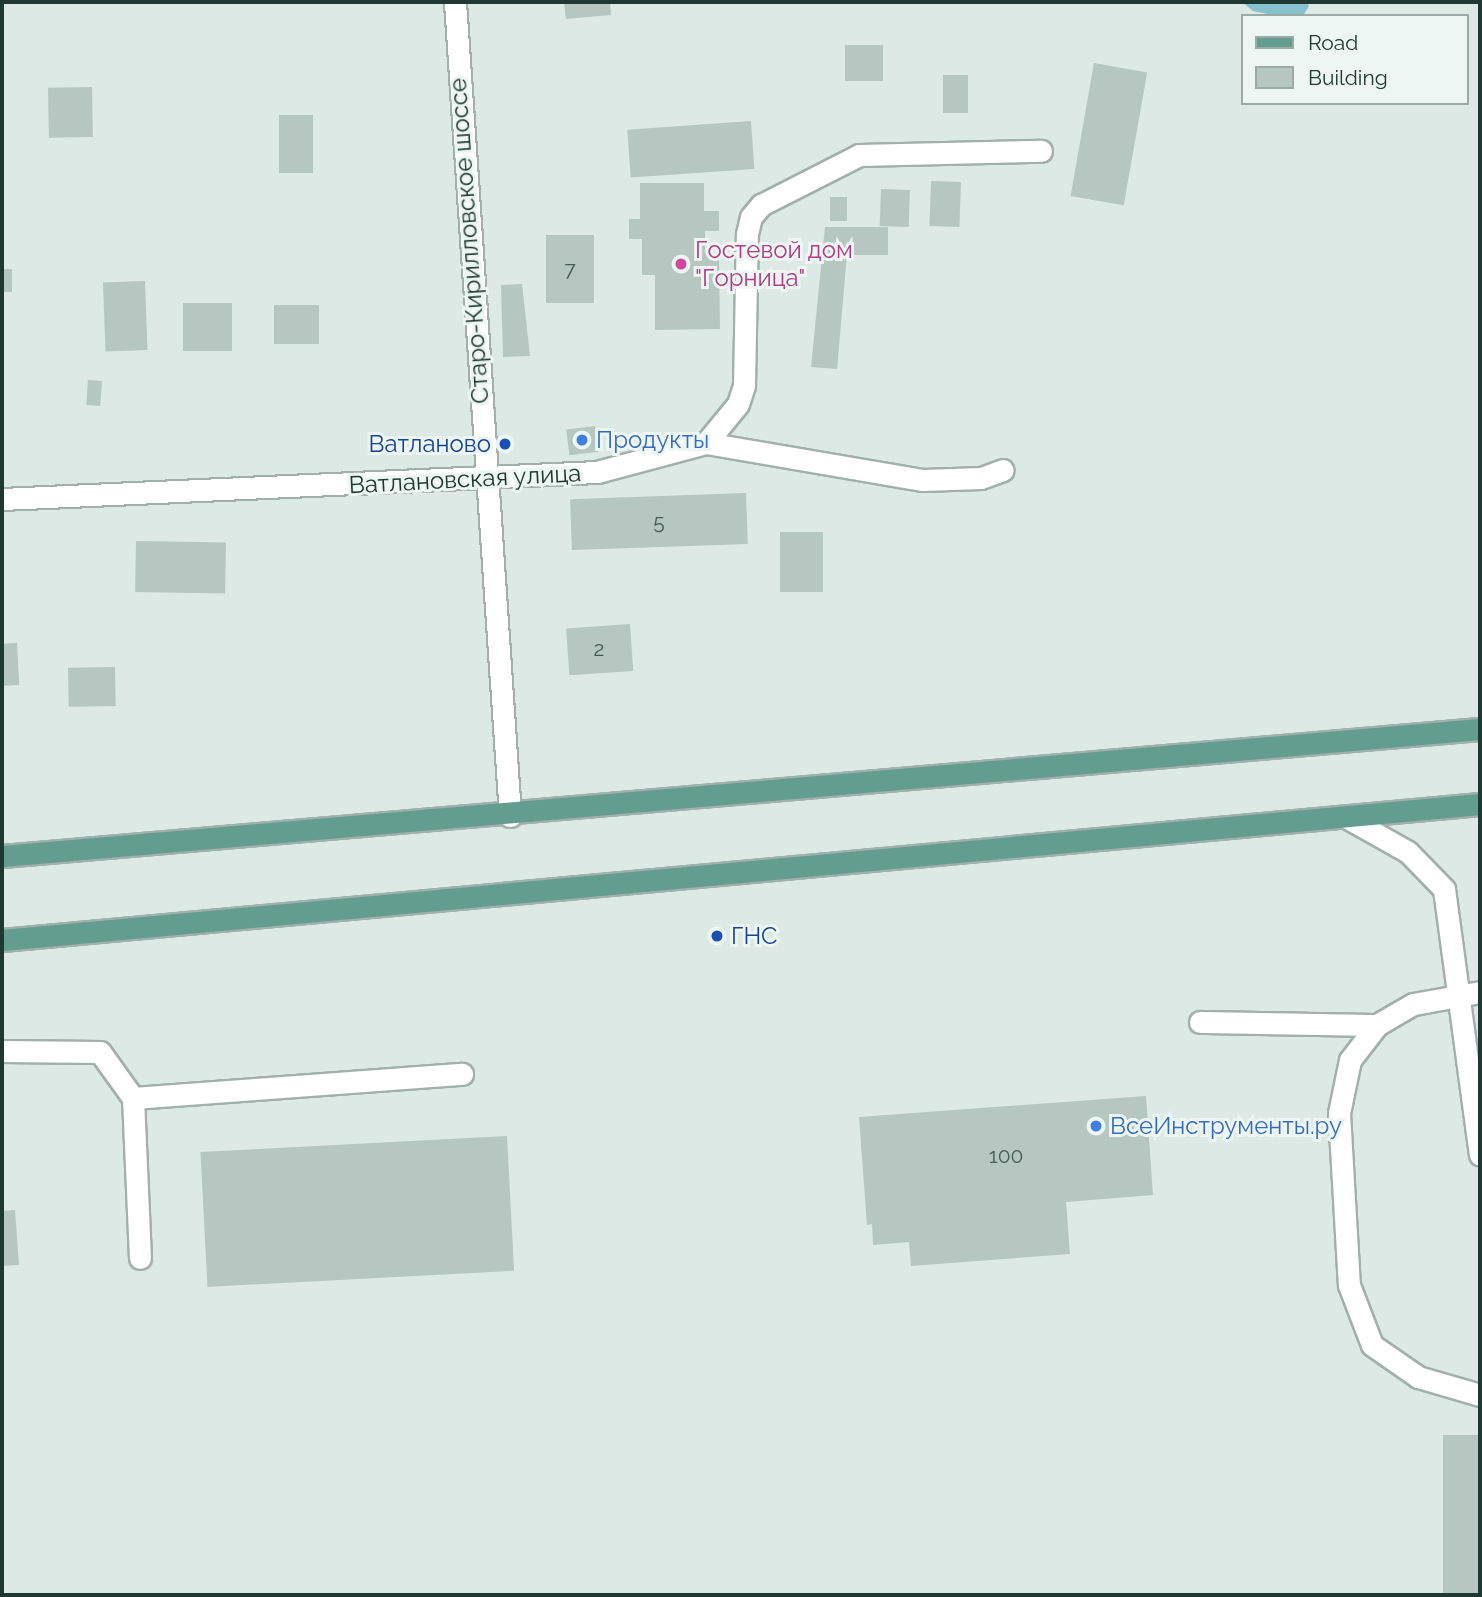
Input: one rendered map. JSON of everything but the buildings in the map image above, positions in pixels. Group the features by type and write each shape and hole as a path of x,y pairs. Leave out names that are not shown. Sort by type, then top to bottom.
{"main road":[{"path":"2,856 510,816 1480,729"},
{"path":"2,940 1480,804"}],"street":[{"name":"Старо-Кирилловское шоссе","path":"455,2 484,480 510,816"},
{"path":"706,443 738,404 744,385 747,234 751,217 761,205 859,155 1041,151"},
{"name":"Ватлановская улица","path":"2,499 484,480 597,472 706,443 922,480 981,478 1003,470"},
{"path":"1346,817 1408,852 1444,889 1455,994 1480,1155"},
{"path":"1480,992 1455,994 1413,1004 1377,1025 1350,1060 1339,1113 1349,1285 1372,1345 1418,1377 1480,1395"},
{"path":"1200,1022 1377,1025"},
{"path":"2,1051 100,1052 133,1098 140,1258"},
{"path":"133,1098 462,1074"}],"water":[{"path":"1242,2 1306,2 1309,6 1304,14 1253,11"}],"place":[{"name":"Гостевой дом \"Горница\"","path":"681,264"},
{"name":"Продукты","path":"582,440"},
{"name":"Ватланово","path":"505,444"},
{"name":"ГНС","path":"717,936"},
{"name":"ВсеИнструменты.ру","path":"1096,1126"}]}
